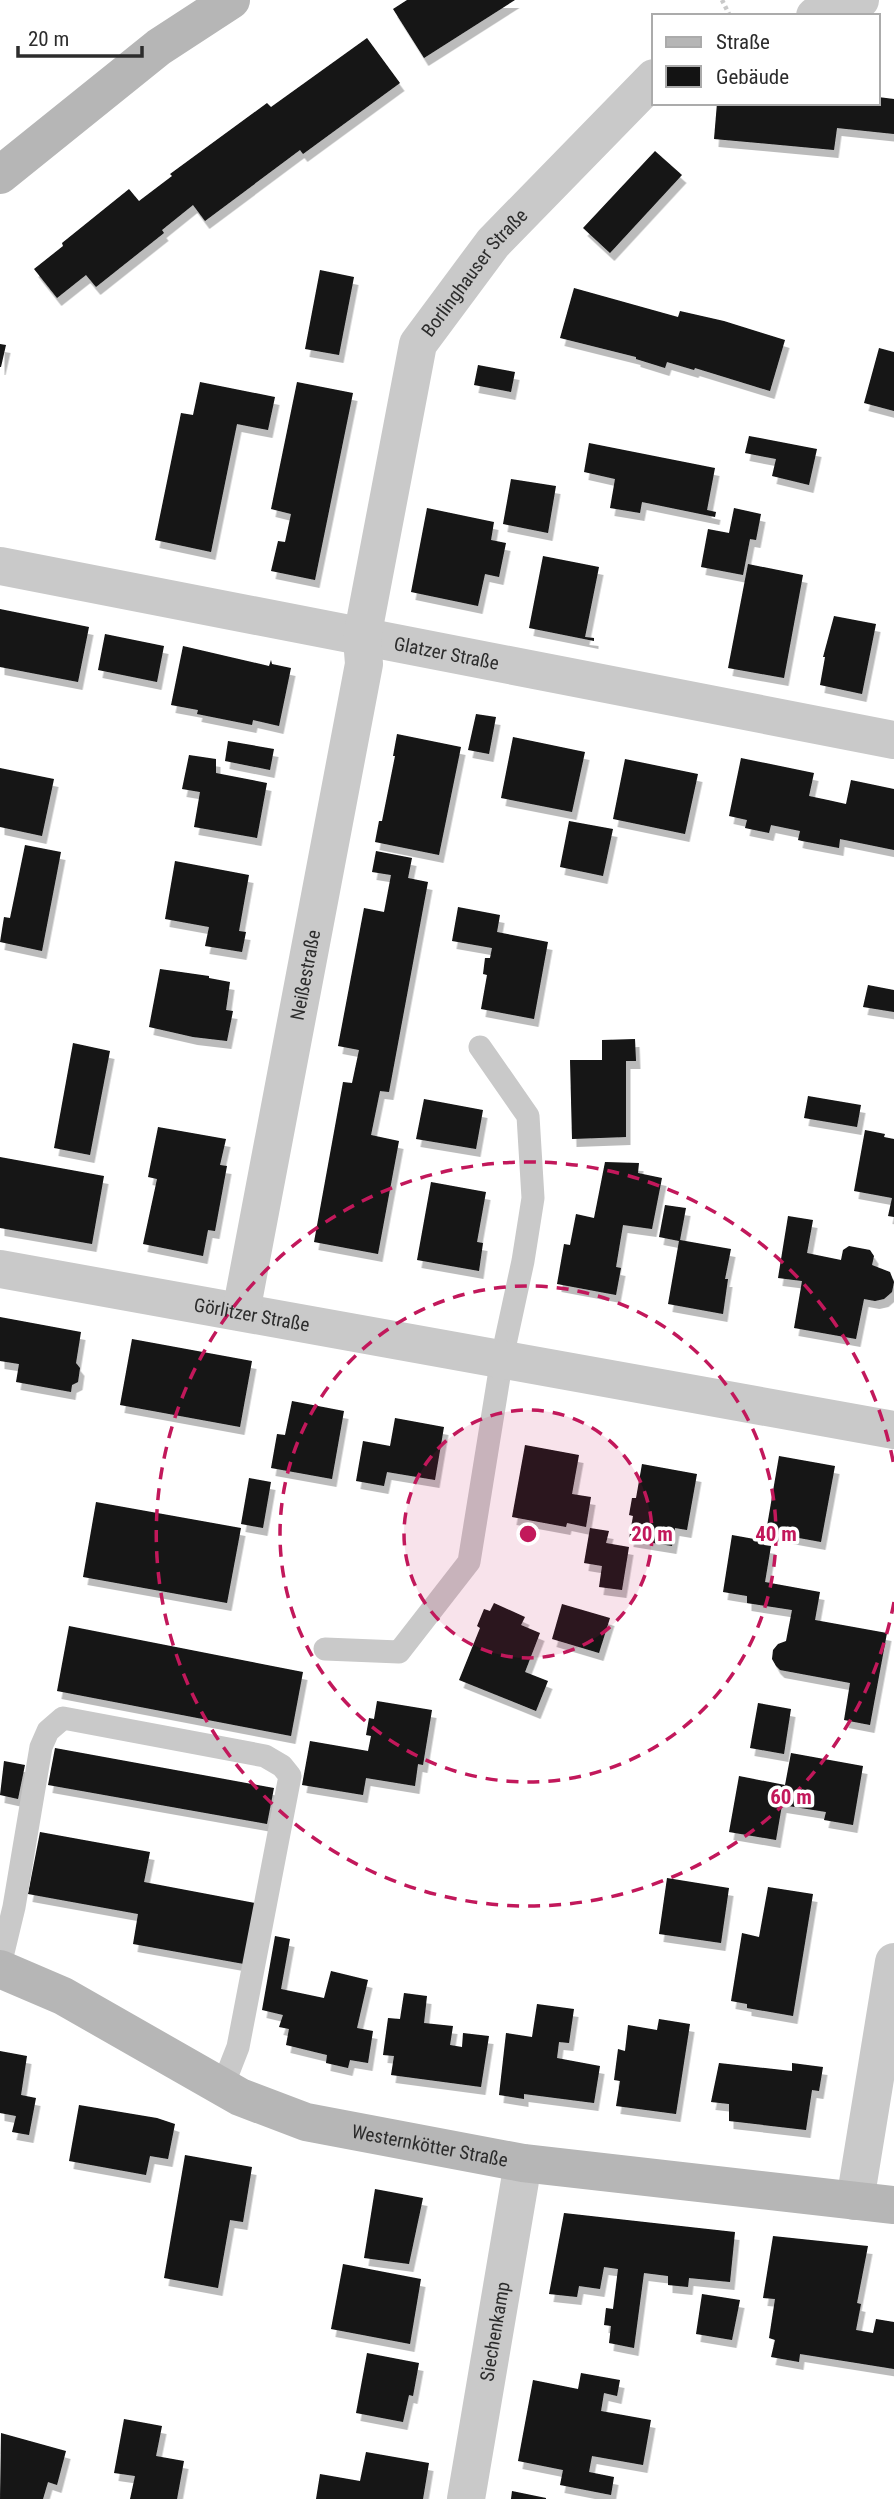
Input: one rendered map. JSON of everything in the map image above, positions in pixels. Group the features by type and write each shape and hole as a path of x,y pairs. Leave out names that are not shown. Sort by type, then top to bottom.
{"street":[{"path":"0,175 159,47 231,0"},
{"path":"821,14 860,0"},
{"name":"Borlinghauser Straße","path":"362,638 418,344 493,243 652,80"},
{"name":"Glatzer Straße","path":"0,566 894,740"},
{"name":"Neißestraße","path":"241,1312 365,664 362,638"},
{"name":"Görlitzer Straße","path":"0,1269 894,1430"},
{"path":"855,2202 894,1962"},
{"name":"Westernkötter Straße","path":"0,1967 63,1996 222,2088 306,2122 523,2163 894,2205"},
{"name":"Siechenkamp","path":"466,2499 523,2163"}],"lane":[{"path":"325,1649 399,1652 469,1562 502,1358 523,1261 533,1198 528,1116 480,1047"},
{"path":"0,1967 14,1907 41,1747 48,1731 64,1718 265,1756 282,1766 290,1776 238,2047 222,2088"}],"building":[{"path":"407,0 515,0 424,58 393,9"},
{"path":"367,38 400,83 303,154 300,150 205,221 193,205 162,230 164,233 96,287 86,275 57,298 34,269 129,189 139,201 172,176 170,174 267,103 271,107"},
{"path":"880,97 894,99 894,134 837,128 834,150 714,139 717,105 880,105"},
{"path":"655,151 682,175 610,253 583,228"},
{"path":"320,270 354,277 339,355 305,349"},
{"path":"574,288 678,317 680,311 724,321 785,340 770,391 695,368 694,370 667,362 665,368 636,357 560,338"},
{"path":"0,344 6,345 1,367 0,367"},
{"path":"879,348 894,352 894,411 864,403"},
{"path":"478,365 515,372 511,392 474,385"},
{"path":"200,382 275,397 268,430 237,424 211,552 155,540 181,413 193,415"},
{"path":"297,382 353,393 315,580 271,571 278,541 285,542 291,514 271,509"},
{"path":"749,436 817,449 809,485 772,476 776,459 745,453"},
{"path":"589,443 715,468 707,510 716,512 715,517 642,502 640,513 610,508 615,479 584,472"},
{"path":"511,479 556,486 548,533 503,524"},
{"path":"427,508 494,522 491,540 506,543 499,577 485,574 478,606 411,592"},
{"path":"734,508 761,514 756,540 750,539 743,575 701,567 708,529 729,533"},
{"path":"543,556 599,567 585,637 594,638 594,641 529,628"},
{"path":"748,564 803,575 784,678 728,668"},
{"path":"0,609 89,627 78,682 0,667"},
{"path":"834,616 876,624 862,694 820,685 823,657"},
{"path":"105,634 164,646 157,682 98,670"},
{"path":"183,646 269,666 271,660 272,664 291,668 279,726 253,720 252,725 197,714 198,710 171,705"},
{"path":"476,714 496,717 489,754 468,750"},
{"path":"397,734 461,747 439,855 375,842 379,821 382,821"},
{"path":"513,737 585,752 572,812 501,798"},
{"path":"228,741 274,749 270,770 225,761"},
{"path":"189,755 216,759 216,773 267,783 257,838 194,827 200,792 182,789"},
{"path":"741,758 814,773 809,796 846,804 851,780 894,789 894,850 840,839 839,848 802,841 798,840 800,831 771,825 769,833 745,828 747,820 729,816"},
{"path":"625,759 698,774 685,834 613,819"},
{"path":"0,768 54,779 42,836 0,827"},
{"path":"569,821 613,829 603,876 560,867"},
{"path":"25,845 61,852 42,951 0,942 4,917 10,918"},
{"path":"376,851 412,858 408,878 428,882 389,1092 380,1091 371,1135 399,1141 378,1254 314,1242 343,1082 352,1083 359,1050 338,1046 364,908 384,912 391,875 372,872"},
{"path":"175,861 249,875 239,931 246,932 242,952 205,946 209,927 165,919"},
{"path":"458,907 500,915 497,932 548,942 534,1019 481,1009 487,975 483,974 485,958 490,958 492,948 452,941"},
{"path":"160,969 230,982 226,1010 233,1011 227,1041 149,1027"},
{"path":"868,985 894,990 894,1012 863,1007"},
{"path":"635,1039 636,1061 626,1061 626,1137 572,1139 570,1060 602,1060 602,1040"},
{"path":"73,1043 110,1051 90,1155 54,1148"},
{"path":"808,1096 861,1105 857,1127 804,1118"},
{"path":"424,1099 483,1110 476,1149 416,1139"},
{"path":"158,1127 226,1139 220,1165 227,1166 215,1231 208,1230 203,1256 143,1244 157,1179 148,1177"},
{"path":"865,1130 885,1134 884,1137 894,1139 894,1217 888,1216 892,1198 854,1191"},
{"path":"0,1157 104,1176 92,1244 0,1228"},
{"path":"605,1162 639,1163 638,1173 662,1178 652,1229 623,1225 616,1267 621,1268 616,1295 557,1284 564,1244 570,1245 576,1214 594,1218"},
{"path":"431,1182 486,1192 477,1242 483,1243 479,1271 417,1260"},
{"path":"665,1205 686,1208 680,1240 731,1249 725,1279 728,1279 723,1314 668,1304 679,1241 659,1237"},
{"path":"788,1216 813,1220 807,1253 841,1260 843,1250 849,1246 870,1250 874,1256 872,1265 890,1272 894,1282 892,1292 884,1299 864,1299 856,1339 794,1328 802,1281 778,1278"},
{"path":"0,1317 81,1332 76,1363 80,1368 78,1382 72,1385 71,1392 16,1382 19,1364 0,1361"},
{"path":"132,1339 252,1361 240,1427 120,1405"},
{"path":"292,1401 344,1411 332,1479 271,1468 277,1434 285,1435"},
{"path":"395,1418 444,1427 435,1480 387,1472 384,1486 356,1481 363,1441 390,1446"},
{"path":"525,1445 579,1455 572,1494 591,1497 586,1527 567,1523 566,1527 512,1517"},
{"path":"779,1456 835,1466 821,1542 766,1532"},
{"path":"642,1464 697,1474 687,1530 675,1528 672,1546 629,1539 633,1516 629,1515 632,1498 636,1498"},
{"path":"249,1478 271,1482 263,1528 241,1524"},
{"path":"96,1502 241,1528 227,1603 83,1577"},
{"path":"590,1528 609,1531 606,1543 629,1547 622,1590 599,1587 602,1566 584,1563"},
{"path":"732,1535 765,1541 764,1545 771,1546 765,1582 820,1592 815,1620 887,1633 870,1725 844,1720 850,1683 780,1670 776,1666 772,1659 773,1650 786,1641 792,1610 747,1603 747,1596 723,1592"},
{"path":"494,1603 525,1617 521,1625 540,1633 525,1672 548,1681 536,1711 459,1680 480,1628 477,1626 484,1609 490,1611"},
{"path":"562,1604 610,1618 599,1653 552,1639"},
{"path":"69,1626 303,1672 291,1736 57,1691"},
{"path":"377,1701 432,1710 423,1765 418,1764 415,1786 366,1778 363,1795 302,1785 310,1741 368,1751 371,1736 366,1735 369,1718 374,1719"},
{"path":"758,1703 791,1709 784,1754 750,1748"},
{"path":"55,1748 274,1788 267,1824 48,1785"},
{"path":"791,1753 863,1766 853,1825 824,1820 826,1812 782,1805 776,1840 729,1832 739,1776 785,1785"},
{"path":"4,1761 25,1765 18,1799 0,1795"},
{"path":"40,1832 150,1852 144,1882 255,1903 244,1964 133,1944 138,1914 28,1894"},
{"path":"667,1878 729,1888 721,1943 659,1934"},
{"path":"768,1887 813,1894 793,2016 747,2008 747,2004 731,2001 742,1933 759,1937"},
{"path":"275,1936 290,1939 281,1989 324,1998 331,1971 368,1980 357,2028 373,2031 368,2063 350,2060 348,2068 326,2063 327,2055 286,2045 289,2029 279,2027 283,2015 262,2010"},
{"path":"404,1993 427,1996 424,2023 453,2026 450,2045 462,2047 463,2033 489,2036 481,2087 391,2075 394,2056 383,2055 388,2018 400,2019"},
{"path":"537,2004 574,2009 569,2043 559,2042 557,2058 600,2066 594,2103 524,2094 524,2099 499,2095 506,2033 532,2037"},
{"path":"659,2019 690,2024 676,2114 616,2106 620,2081 614,2080 618,2049 625,2051 628,2025 657,2030"},
{"path":"0,2051 27,2056 21,2095 36,2098 29,2135 12,2132 16,2116 0,2113"},
{"path":"719,2063 792,2071 792,2063 823,2067 819,2091 812,2090 806,2130 729,2121 729,2104 711,2102"},
{"path":"79,2105 157,2118 175,2124 168,2159 150,2156 146,2175 69,2161"},
{"path":"185,2155 252,2167 243,2222 230,2220 218,2288 164,2278"},
{"path":"375,2189 423,2198 409,2264 364,2258"},
{"path":"564,2213 735,2232 730,2282 689,2278 688,2287 668,2285 668,2276 644,2273 634,2348 609,2343 611,2326 604,2325 606,2308 613,2309 618,2269 604,2267 600,2289 579,2286 577,2297 549,2294"},
{"path":"773,2236 868,2246 857,2303 861,2304 856,2330 873,2333 876,2319 894,2322 894,2369 800,2354 799,2362 771,2357 775,2340 769,2338 775,2299 763,2298"},
{"path":"343,2264 421,2279 410,2344 331,2329"},
{"path":"702,2294 740,2300 732,2340 696,2334"},
{"path":"367,2353 419,2363 413,2396 409,2395 403,2422 356,2413"},
{"path":"581,2373 620,2380 617,2396 604,2393 601,2411 651,2420 643,2465 592,2456 589,2472 614,2477 611,2495 560,2485 563,2470 518,2461 533,2380 578,2389"},
{"path":"124,2419 162,2426 156,2456 184,2461 177,2499 130,2499 135,2476 114,2473"},
{"path":"1,2433 66,2451 57,2485 48,2482 43,2499 0,2499"},
{"path":"366,2452 429,2463 423,2499 316,2499 320,2474 360,2481"},
{"path":"512,2491 546,2498 546,2499 511,2499"}]}
